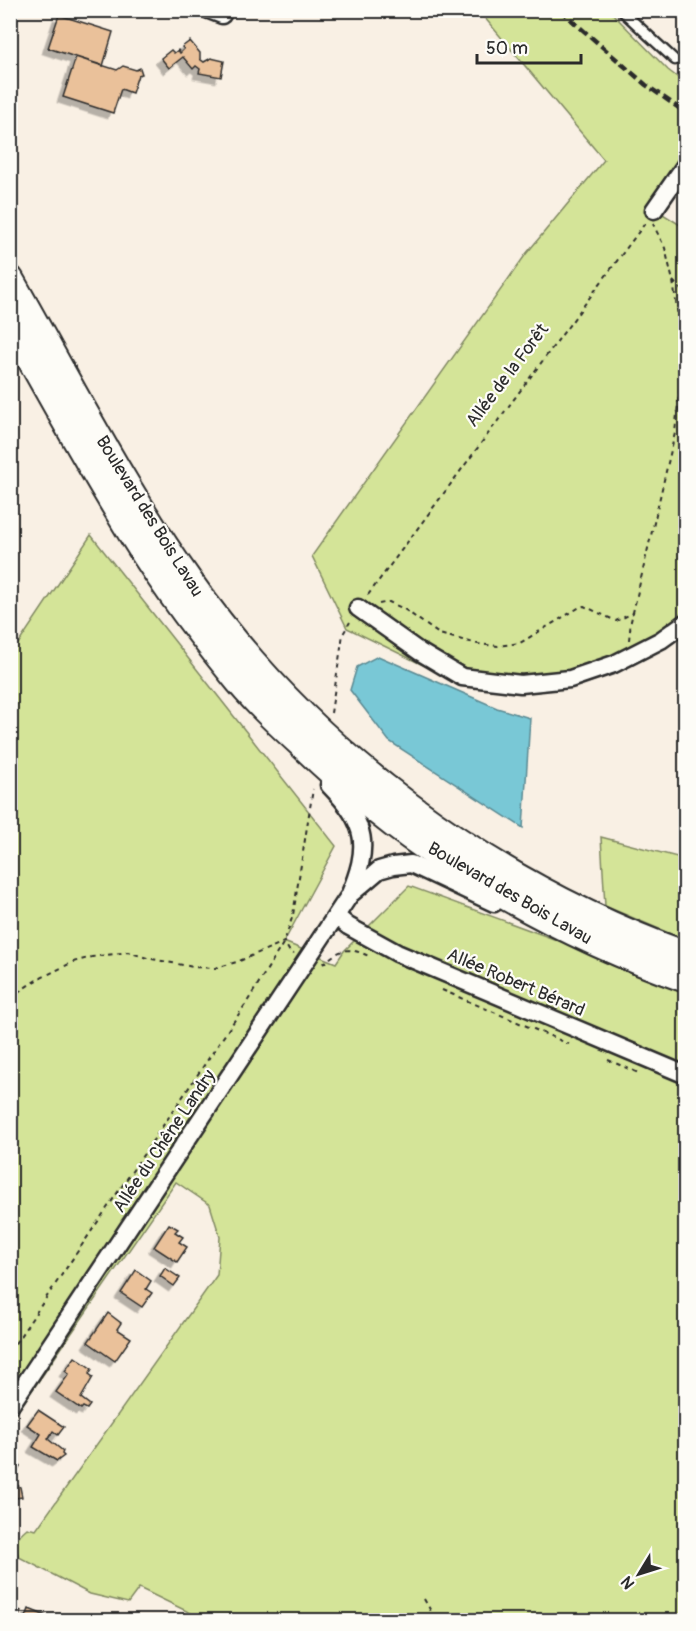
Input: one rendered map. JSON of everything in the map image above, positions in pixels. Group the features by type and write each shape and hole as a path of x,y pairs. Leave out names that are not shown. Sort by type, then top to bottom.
{"main road":[{"name":"Boulevard des Bois Lavau","path":"10,279 159,537 189,581 249,659 306,718 367,774 450,836 569,906 686,955"},
{"name":"Boulevard des Bois Lavau","path":"10,323 119,514 145,555 210,646 260,706 335,775 441,858 550,920 611,950 686,979"}],"street":[{"path":"652,214 686,164"},
{"path":"358,608 420,652 462,676 521,684 570,679 614,664 660,640 686,622"},
{"name":"Allée du Chêne Landry","path":"10,1406 306,962 349,896 357,877 364,848 361,830 345,801 280,738 260,706"},
{"name":"Allée du Chêne Landry","path":"349,896 379,870 411,864 574,941 611,950"},
{"name":"Allée Robert Bérard","path":"336,916 348,926 397,953 686,1075"}],"lane":[{"path":"621,10 675,60"}],"path":[{"path":"632,654 628,637 675,433 681,337 673,280 665,248 652,214"},
{"name":"Allée de la Forêt","path":"329,722 343,634 358,608 652,214"},
{"path":"673,280 686,295"},
{"path":"358,608 389,602 404,609 439,634 478,644 498,646 520,643 584,606 616,621 633,613"},
{"path":"10,1351 247,1002 284,942 293,915 315,781"},
{"path":"284,942 290,952 306,962 322,965 338,951 354,950 374,959"},
{"path":"10,997 35,981 73,962 92,957 128,952 193,967 215,968 237,962 284,942"},
{"path":"438,988 576,1046"},
{"path":"604,1058 649,1077"},
{"path":"424,1599 436,1620"}],"green space":[{"path":"479,11 610,11 668,70 685,83 685,175 658,211 685,228 685,613 622,661 530,691 475,687 347,628 312,556 526,254 604,160"},
{"path":"91,535 336,846 284,942 336,963 344,951 409,886 685,987 685,1620 205,1620 139,1588 128,1603 90,1594 19,1557 16,1544 20,1535 27,1528 36,1530 217,1275 220,1237 210,1205 176,1182 11,1421 11,643 18,644"},
{"path":"601,837 685,859 685,940 605,906"}],"water":[{"path":"378,656 497,708 530,718 523,828 389,741 350,690 357,667"}],"building":[{"path":"59,15 113,32 103,66 48,48"},
{"path":"190,41 204,62 211,58 224,61 221,77 199,73 200,69 196,66 193,69 183,57 169,68 161,58 171,50 174,53 178,50 180,53 184,49 182,47"},
{"path":"76,57 117,70 123,66 136,70 140,68 142,74 138,75 132,93 121,89 113,113 63,97"},
{"path":"169,1224 178,1229 175,1232 183,1237 179,1242 187,1247 177,1262 154,1247"},
{"path":"165,1268 180,1278 174,1286 160,1276"},
{"path":"136,1270 151,1281 146,1289 152,1293 142,1307 121,1293"},
{"path":"108,1313 121,1323 117,1329 131,1338 115,1361 88,1342"},
{"path":"75,1357 92,1369 89,1374 93,1377 81,1398 90,1405 87,1409 83,1407 81,1409 56,1392 69,1374 65,1371"},
{"path":"38,1410 64,1427 58,1435 53,1431 48,1439 63,1451 64,1456 57,1461 33,1447 41,1434 27,1425"},
{"path":"15,1456 17,1465 20,1466 11,1481 20,1487 22,1497 10,1499 10,1457"},
{"path":"10,1600 16,1602 14,1608 21,1611 17,1620 10,1620"},
{"path":"29,1609 46,1616 45,1618 60,1620 25,1620"}],"railway":[{"path":"560,10 646,85 686,113"}]}
